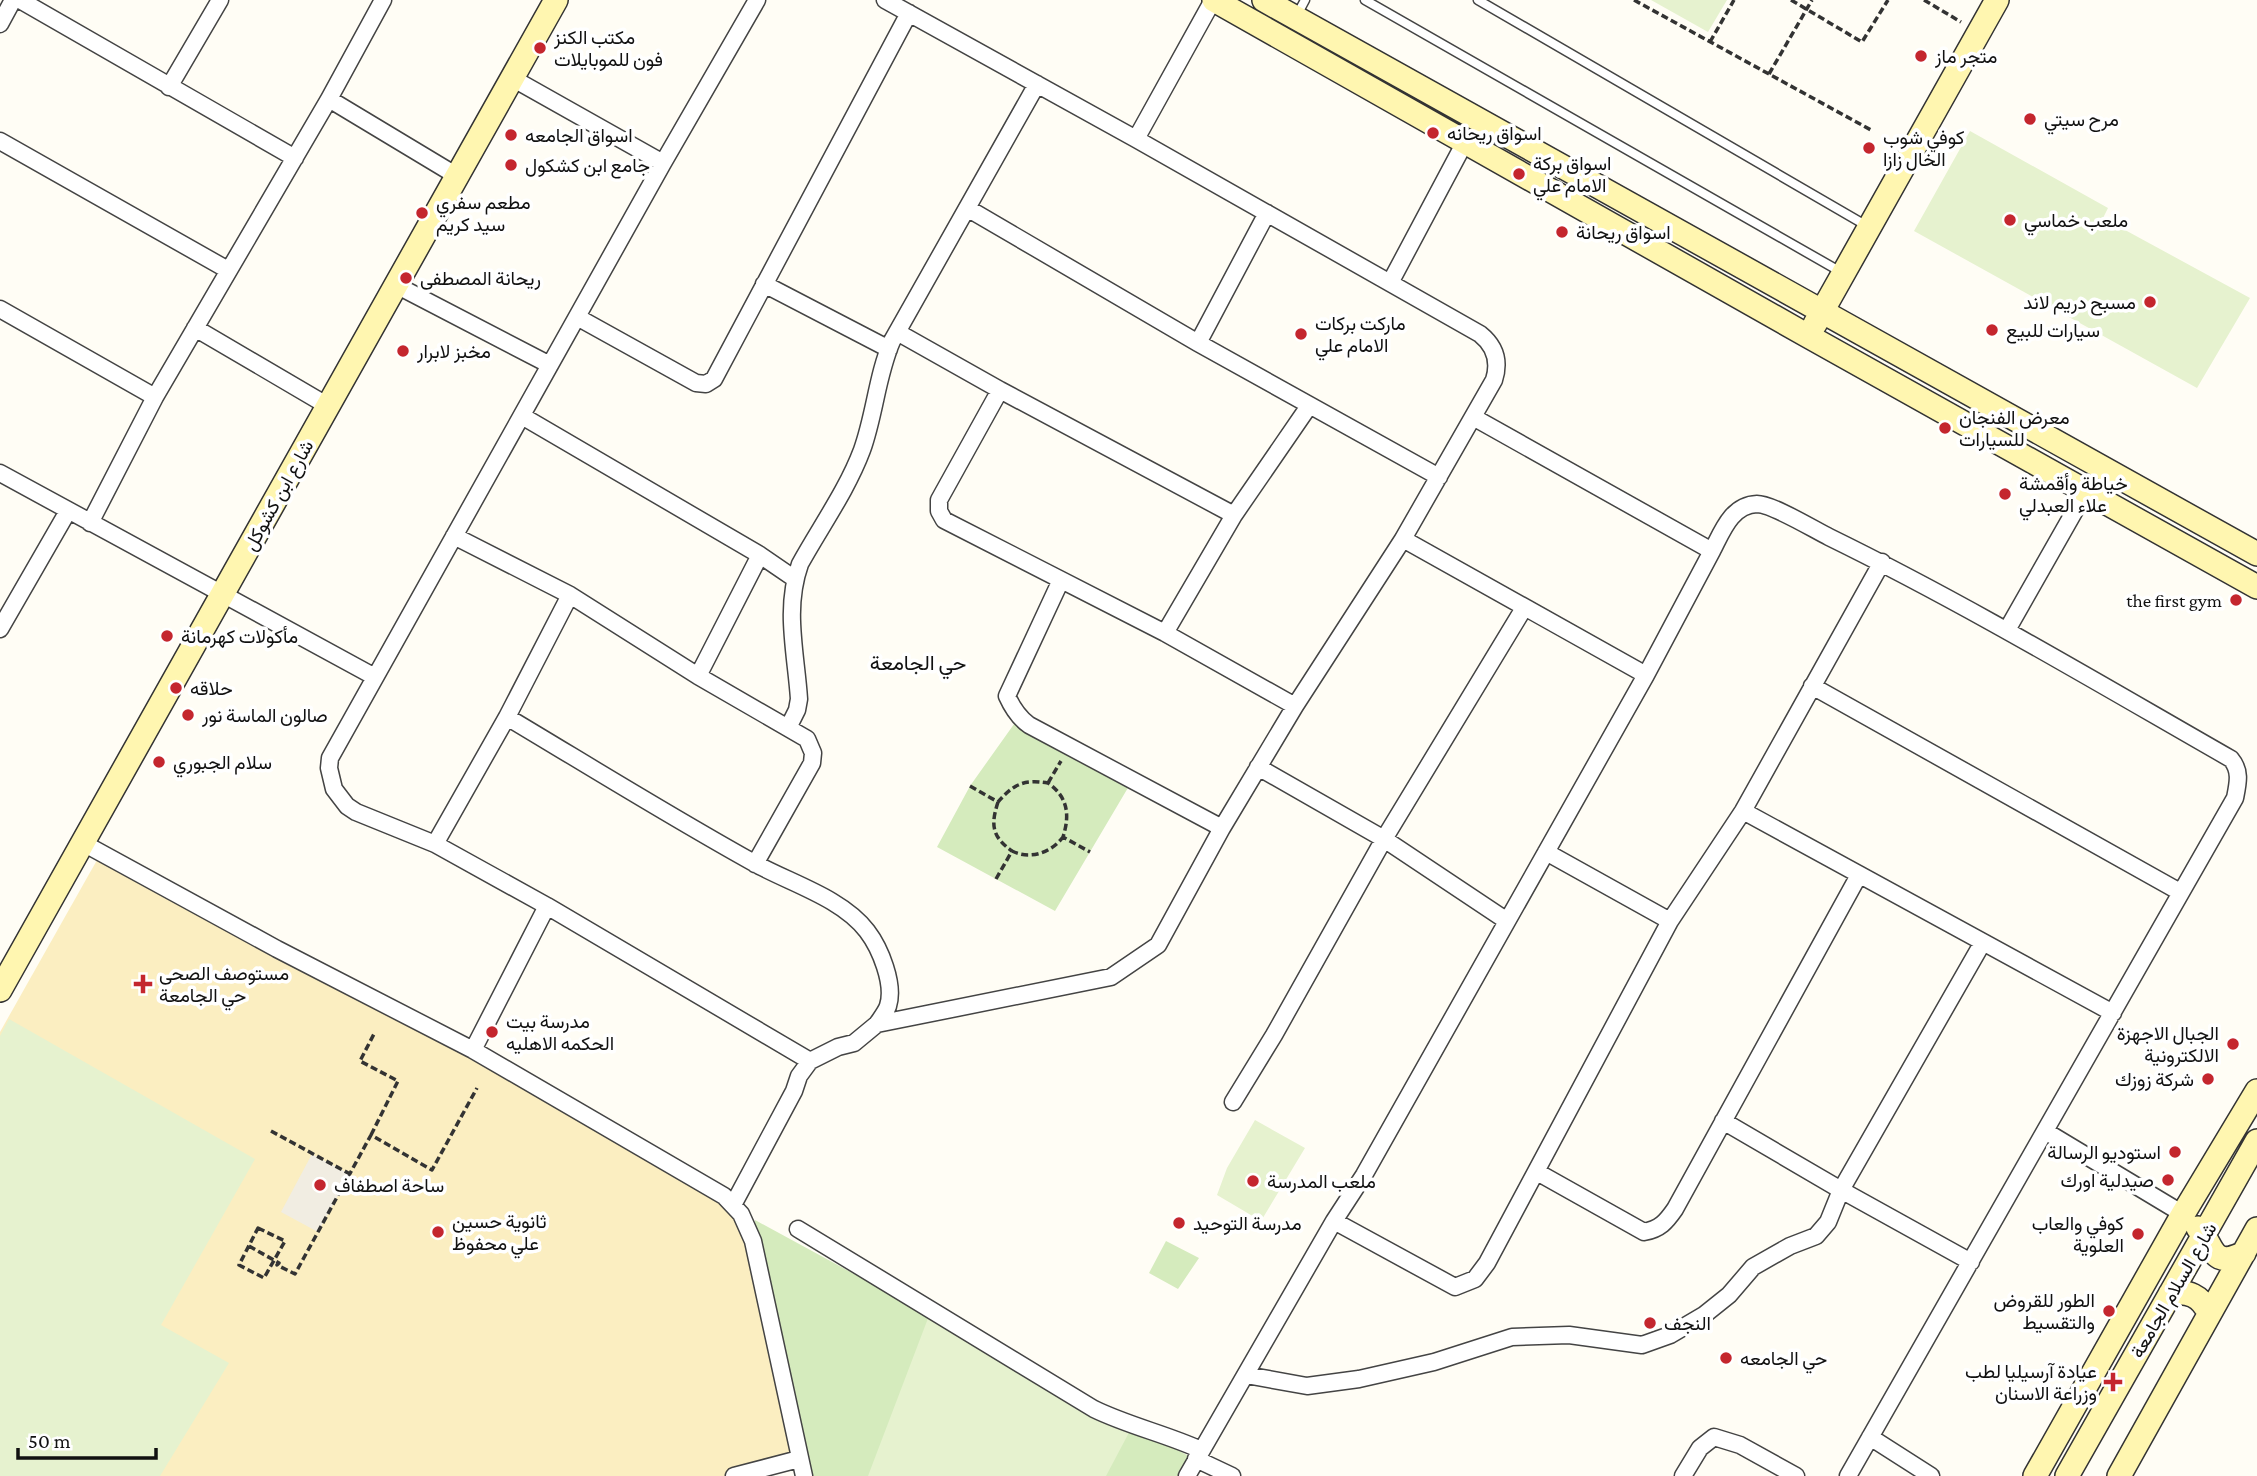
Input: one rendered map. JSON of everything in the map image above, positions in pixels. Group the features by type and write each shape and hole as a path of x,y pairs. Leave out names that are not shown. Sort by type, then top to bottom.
{"street":[{"path":"0,24 13,0"},
{"path":"20,0 295,158"},
{"path":"169,87 220,0"},
{"path":"90,523 155,397 329,99 383,0"},
{"path":"757,0 375,677 330,758 329,768 334,789 347,806 356,812 435,844 547,906 810,1061"},
{"path":"877,1024 1111,977 1158,945 1258,767 1403,539 1473,418 1496,372 1497,363 1492,346 1480,334 885,0"},
{"path":"1136,139 1213,0 2257,587"},
{"path":"1264,0 1301,9 1821,312 2257,554"},
{"path":"1808,336 1997,0"},
{"name":"شارع ابن كشوكل","path":"3,977 83,843 553,1"},
{"path":"576,317 696,383 706,384 714,379 909,13"},
{"path":"512,78 663,163"},
{"path":"788,728 799,699 790,607 800,564 859,457 888,349 1037,84"},
{"path":"329,99 457,176"},
{"path":"0,141 228,270"},
{"path":"1390,283 1465,142"},
{"path":"967,208 1198,343 1439,477"},
{"path":"1198,343 1267,213"},
{"path":"764,284 888,349"},
{"path":"396,285 550,365"},
{"path":"0,309 155,397"},
{"path":"195,328 328,406"},
{"path":"897,332 1234,515"},
{"path":"1000,390 941,495 941,516 949,524 1165,634 1295,706"},
{"path":"1165,634 1234,515 1309,406"},
{"path":"522,416 760,555 795,579"},
{"path":"1473,418 1712,551"},
{"path":"0,472 375,677"},
{"path":"2007,630 2086,491"},
{"path":"1187,1476 1334,1221 1364,1175 1646,675 1732,515 1743,507 1755,504 1770,506 1882,562 2007,630 2231,759 2236,765 2239,780 2235,797 1848,1476"},
{"path":"0,629 68,511"},
{"path":"454,536 570,595 698,676 807,739 813,758 755,864"},
{"path":"1403,539 1646,675"},
{"path":"698,676 760,555"},
{"path":"1334,1221 1455,1287 1475,1279 1487,1263 1537,1172 1670,920 1743,811 1882,562"},
{"path":"1061,580 1007,696 1024,721 1222,828"},
{"path":"435,844 507,717 570,595"},
{"path":"1233,1102 1274,1035 1384,839 1524,608"},
{"path":"1812,686 2180,892"},
{"path":"507,717 755,864 836,904 867,930 878,947 889,985 889,1004 877,1024 854,1043 838,1047 810,1061 799,1076 794,1091 733,1205"},
{"path":"1258,767 1384,839 1507,921"},
{"path":"1743,811 2113,1013"},
{"path":"83,843 472,1050 724,1196 748,1225 753,1241 804,1476"},
{"path":"1546,852 1670,920"},
{"path":"1537,1172 1644,1231 1654,1230 1665,1223 1859,875"},
{"path":"472,1050 547,906"},
{"path":"1246,1375 1307,1385 1359,1379 1434,1362 1512,1338 1569,1335 1642,1345 1670,1335 1704,1315 1729,1295 1753,1267 1790,1246 1816,1236 1828,1222 1841,1190 1983,942"},
{"path":"2035,1476 2183,1214 2257,1091"},
{"path":"1723,1121 1971,1262"},
{"path":"2045,1131 2183,1214 2205,1235 2207,1246 2214,1254 2234,1258 2244,1253"},
{"name":"شارع السلام الجامعة","path":"2067,1476 2257,1141"},
{"path":"798,1229 1094,1409 1130,1425 1184,1443 1232,1476"},
{"path":"2119,1476 2257,1229"},
{"path":"2170,1294 2189,1293 2198,1297 2209,1313"},
{"path":"1683,1476 1700,1448 1714,1437 1740,1445 1796,1476"},
{"path":"1870,1437 1931,1476"},
{"path":"734,1476 799,1459"}],"lane":[{"path":"1365,0 1843,273"},
{"path":"1478,0 1869,227"}],"path":[{"path":"1634,0 1871,130"},
{"path":"1710,42 1734,0"},
{"path":"1791,0 1862,42 1888,0"},
{"path":"1769,74 1812,0"},
{"path":"1924,0 1979,33"},
{"path":"1048,783 1069,746"},
{"path":"1023,783 1048,783 1060,794 1066,805 1063,837 1057,845 1044,853 1020,855 1004,846 995,831 992,820 998,802 1010,789 1023,783"},
{"path":"970,786 998,802"},
{"path":"1063,837 1090,852"},
{"path":"996,879 1012,851"},
{"path":"249,1247 295,1273 398,1081 360,1061 375,1032"},
{"path":"371,1135 432,1170 477,1088"},
{"path":"271,1131 350,1174"},
{"path":"258,1228 285,1241 264,1278 239,1265 249,1247 258,1228"}],"green space":[{"path":"1651,0 1727,0 1708,32"},
{"path":"1970,131 2108,208 2103,218 2250,298 2197,388 1914,231"},
{"path":"1019,717 1132,781 1055,911 937,847 970,786"},
{"path":"9,1019 255,1159 161,1325 229,1363 160,1476 0,1476 0,1036"},
{"name":"ملعب المدرسة","path":"1255,1120 1305,1148 1261,1221 1217,1195 1227,1168"},
{"path":"755,1220 1196,1460 1187,1476 807,1476 753,1241"},
{"path":"1166,1241 1199,1258 1178,1289 1149,1273"},
{"path":"930,1313 1133,1425 1106,1476 868,1476"}],"sand":[{"path":"101,853 473,1050 741,1214 799,1459 734,1476 0,1476 0,1032"}],"shaded area":[{"name":"ساحة اصطفاف","path":"312,1154 350,1174 318,1232 281,1212"}],"place":[{"name":"مكتب الكنز فون للموبايلات","path":"540,48"},
{"name":"متجر ماز","path":"1921,56"},
{"name":"مرح سيتي","path":"2030,119"},
{"name":"اسواق ريحانه","path":"1433,133"},
{"name":"اسواق الجامعه","path":"511,135"},
{"name":"كوفي شوب الخال زازا","path":"1869,148"},
{"name":"جامع ابن كشكول","path":"511,165"},
{"name":"اسواق بركة الامام علي","path":"1519,174"},
{"name":"مطعم سفري سيد كريم","path":"422,213"},
{"name":"ملعب خماسي","path":"2010,220"},
{"name":"اسواق ريحانة","path":"1562,232"},
{"name":"ريحانة المصطفى","path":"406,278"},
{"name":"مسبح دريم لاند","path":"2150,302"},
{"name":"سيارات للبيع","path":"1992,330"},
{"name":"ماركت بركات الامام علي","path":"1301,334"},
{"name":"مخبز لابرار","path":"403,351"},
{"name":"معرض الفنجان للسيارات","path":"1945,428"},
{"name":"خياطة وأقمشة علاء العبدلي","path":"2005,494"},
{"name":"the first gym","path":"2236,600"},
{"name":"مأكولات كهرمانة","path":"167,636"},
{"name":"حلاقه","path":"176,688"},
{"name":"صالون الماسة نور","path":"188,715"},
{"name":"سلام الجبوري","path":"159,762"},
{"name":"مستوصف الصحي حي الجامعة","path":"143,984"},
{"name":"مدرسة بيت الحكمه الاهليه","path":"492,1032"},
{"name":"الجبال الاجهزة الالكترونية","path":"2233,1044"},
{"name":"شركة زوزك","path":"2208,1079"},
{"name":"استوديو الرسالة","path":"2175,1152"},
{"name":"صيدلية اورك","path":"2168,1180"},
{"name":"ملعب المدرسة","path":"1253,1181"},
{"name":"ساحة اصطفاف","path":"320,1185"},
{"name":"مدرسة التوحيد","path":"1179,1223"},
{"name":"ثانوية حسين علي محفوظ","path":"438,1232"},
{"name":"كوفي والعاب العلوية","path":"2138,1234"},
{"name":"الطور للقروض والتقسيط","path":"2109,1311"},
{"name":"النجف","path":"1650,1323"},
{"name":"حي الجامعه","path":"1726,1358"},
{"name":"عيادة آرسيليا لطب وزراعة الاسنان","path":"2113,1382"}],"district":[{"name":"حي الجامعة","path":"918,663"}]}
